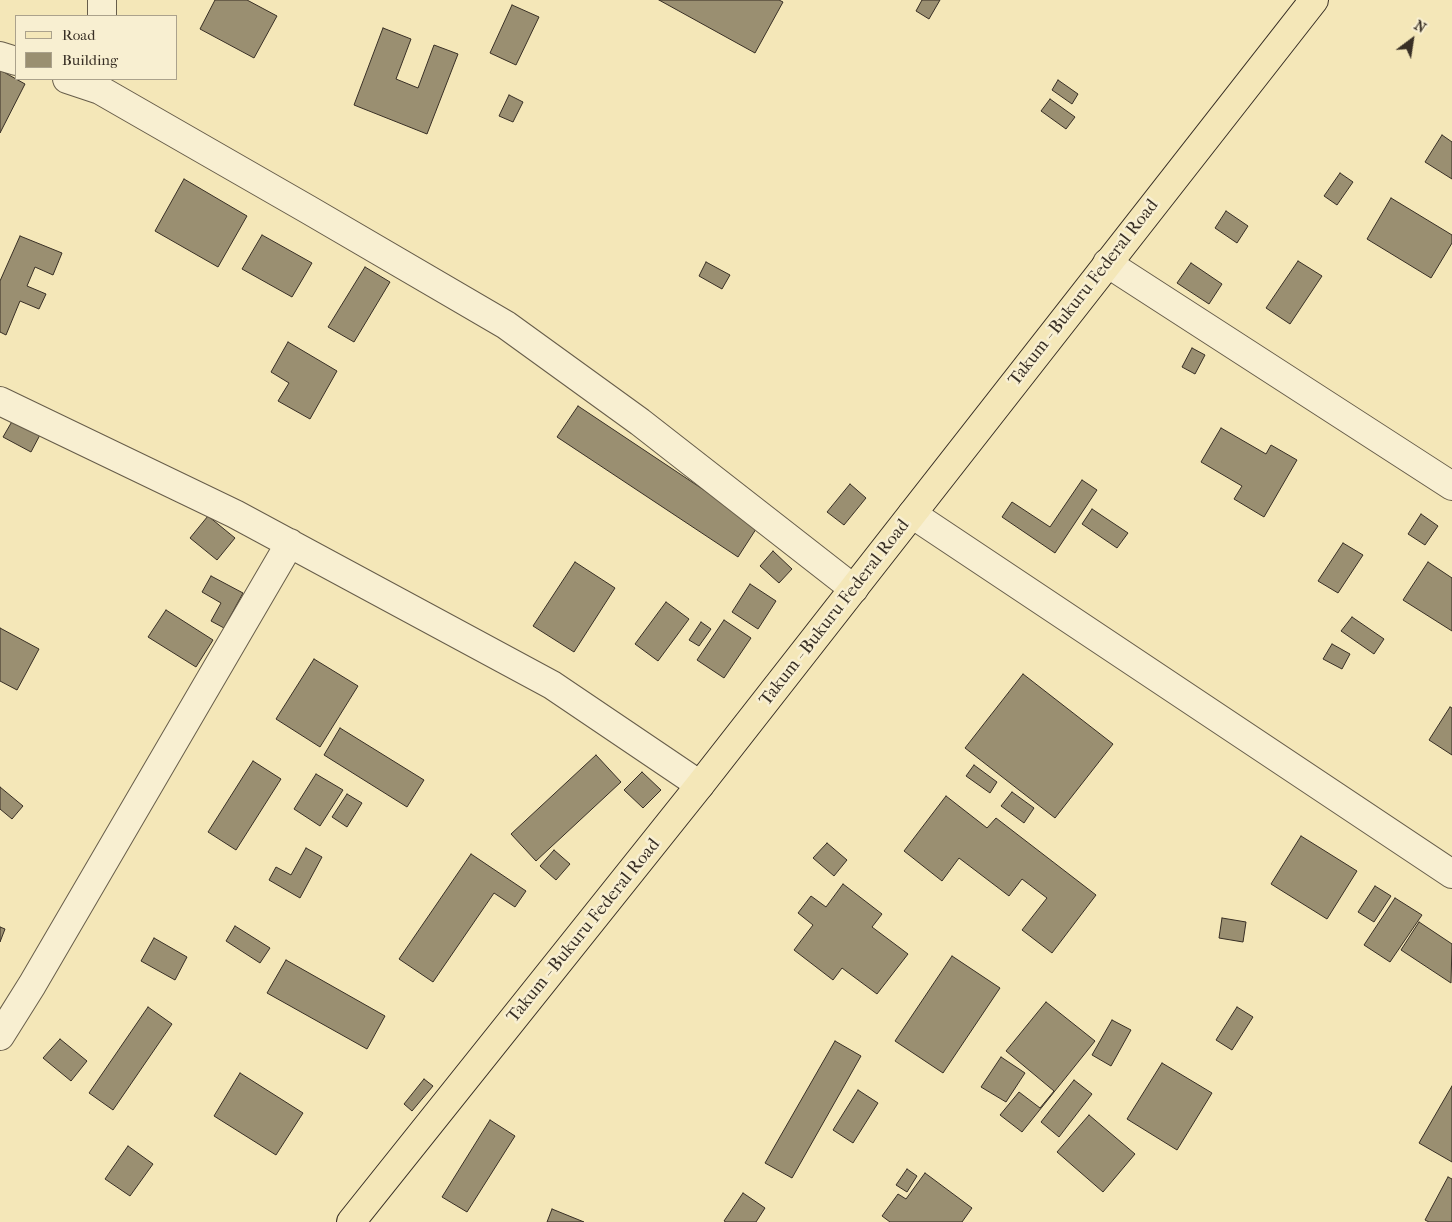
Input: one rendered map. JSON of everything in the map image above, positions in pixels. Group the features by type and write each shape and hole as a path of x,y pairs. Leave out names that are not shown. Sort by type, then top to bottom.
{"main road":[{"name":"Takum - Bukuru Federal Road","path":"350,1222 700,785 1314,0"}],"street":[{"path":"102,0 102,15"},
{"path":"0,56 15,61"},
{"path":"74,80 100,84 309,210 506,325 640,422 854,589"},
{"path":"1107,263 1452,486"},
{"path":"0,401 235,514 552,685 700,785"},
{"path":"912,514 1452,874"},
{"path":"0,1036 32,985 290,543"}],"building":[{"path":"215,0 247,0 277,16 254,58 200,29"},
{"path":"659,0 779,0 783,2 755,53"},
{"path":"922,0 940,0 929,19 916,11"},
{"path":"512,5 539,17 516,65 490,53"},
{"path":"383,28 411,39 396,79 418,88 434,45 458,54 427,134 354,105"},
{"path":"0,70 25,84 0,133"},
{"path":"1058,80 1078,94 1072,104 1052,90"},
{"path":"509,95 523,102 513,122 499,116"},
{"path":"1050,99 1075,117 1066,129 1041,111"},
{"path":"1442,135 1452,142 1452,179 1425,162"},
{"path":"1340,173 1353,182 1337,205 1324,196"},
{"path":"184,179 247,216 218,267 155,231"},
{"path":"1391,198 1452,235 1452,243 1431,278 1367,239"},
{"path":"1226,211 1248,226 1237,243 1215,228"},
{"path":"262,235 312,263 292,297 242,269"},
{"path":"20,236 62,253 53,275 35,267 27,286 46,294 39,309 20,301 6,335 0,332 0,281"},
{"path":"1298,261 1322,276 1290,324 1266,308"},
{"path":"706,262 730,275 722,289 699,276"},
{"path":"1191,263 1222,284 1209,304 1177,283"},
{"path":"365,267 390,282 354,342 328,327"},
{"path":"288,342 337,371 310,419 278,401 289,383 271,372"},
{"path":"1192,348 1205,355 1195,374 1182,367"},
{"path":"578,406 758,526 738,557 557,437"},
{"path":"14,418 41,433 31,452 3,437"},
{"path":"1221,428 1266,454 1271,445 1297,460 1264,517 1234,499 1242,486 1201,462"},
{"path":"1082,480 1097,490 1055,553 1002,517 1012,502 1050,527"},
{"path":"850,484 866,498 844,525 827,512"},
{"path":"1092,509 1128,533 1117,548 1082,524"},
{"path":"1421,514 1438,526 1425,545 1408,534"},
{"path":"208,516 235,538 217,560 190,538"},
{"path":"1343,543 1363,555 1338,593 1318,581"},
{"path":"773,551 792,569 779,583 760,566"},
{"path":"575,562 615,588 574,652 533,626"},
{"path":"1428,562 1452,578 1452,631 1403,600"},
{"path":"211,576 243,593 224,628 211,621 221,603 202,592"},
{"path":"750,584 776,601 758,629 732,612"},
{"path":"666,602 689,619 658,661 635,644"},
{"path":"166,610 213,640 196,667 148,637"},
{"path":"1352,617 1384,639 1374,654 1341,631"},
{"path":"724,620 751,638 724,678 697,660"},
{"path":"701,622 711,629 699,646 689,640"},
{"path":"0,628 39,649 17,690 0,681"},
{"path":"1332,644 1350,654 1342,669 1323,659"},
{"path":"314,659 358,686 320,747 276,719"},
{"path":"1023,674 1113,744 1055,818 965,748"},
{"path":"1450,707 1452,708 1452,755 1429,740"},
{"path":"340,728 424,780 407,807 324,755"},
{"path":"596,755 621,782 536,861 511,834"},
{"path":"253,761 281,779 236,850 208,832"},
{"path":"974,765 997,782 990,793 966,776"},
{"path":"642,772 661,790 643,808 624,790"},
{"path":"316,774 343,790 320,826 294,809"},
{"path":"0,787 23,806 12,819 0,809"},
{"path":"1012,792 1034,808 1024,823 1001,806"},
{"path":"347,794 362,803 347,827 332,817"},
{"path":"946,796 987,828 996,818 1096,895 1052,953 1022,930 1047,898 1022,879 1009,896 959,858 942,881 904,851"},
{"path":"1301,836 1357,871 1327,919 1271,884"},
{"path":"827,843 847,860 834,876 813,858"},
{"path":"306,848 322,857 300,898 269,880 276,867 291,875"},
{"path":"554,850 570,864 556,880 540,866"},
{"path":"471,854 526,891 515,907 494,893 433,982 399,959"},
{"path":"843,884 882,914 872,927 908,954 877,994 842,968 833,980 794,950 813,925 798,913 811,896 826,907"},
{"path":"1375,886 1391,896 1374,922 1358,912"},
{"path":"1395,898 1422,915 1390,962 1364,945"},
{"path":"1222,918 1246,922 1243,942 1219,938"},
{"path":"1419,922 1452,944 1451,983 1401,950"},
{"path":"235,926 270,948 260,963 226,941"},
{"path":"0,927 5,929 0,942"},
{"path":"154,938 187,957 175,980 141,961"},
{"path":"952,956 1000,988 943,1073 895,1041"},
{"path":"286,960 385,1016 367,1049 267,993"},
{"path":"1046,1002 1095,1041 1022,1132 1000,1115 1019,1092 1040,1108 1054,1091 1006,1051"},
{"path":"148,1007 172,1024 113,1110 89,1093"},
{"path":"1237,1007 1253,1017 1232,1050 1216,1040"},
{"path":"1112,1020 1131,1030 1111,1066 1092,1055"},
{"path":"60,1039 87,1061 71,1081 43,1058"},
{"path":"835,1041 861,1056 792,1178 765,1163"},
{"path":"1001,1057 1025,1073 1006,1102 981,1087"},
{"path":"1162,1063 1212,1093 1177,1150 1127,1119"},
{"path":"240,1073 303,1113 276,1155 214,1116"},
{"path":"424,1079 433,1086 412,1111 404,1104"},
{"path":"1074,1080 1092,1094 1059,1137 1041,1122"},
{"path":"1452,1086 1452,1162 1419,1143"},
{"path":"858,1090 878,1103 853,1143 833,1130"},
{"path":"1089,1115 1135,1154 1103,1192 1057,1152"},
{"path":"490,1120 515,1136 467,1212 442,1197"},
{"path":"128,1146 153,1164 130,1196 105,1179"},
{"path":"907,1169 917,1176 907,1192 896,1185"},
{"path":"925,1173 972,1208 962,1222 890,1222 882,1216 898,1194 906,1199"},
{"path":"1448,1177 1452,1179 1452,1222 1429,1222 1425,1220"},
{"path":"743,1193 765,1208 756,1222 724,1221"},
{"path":"552,1209 584,1222 547,1222"}]}
